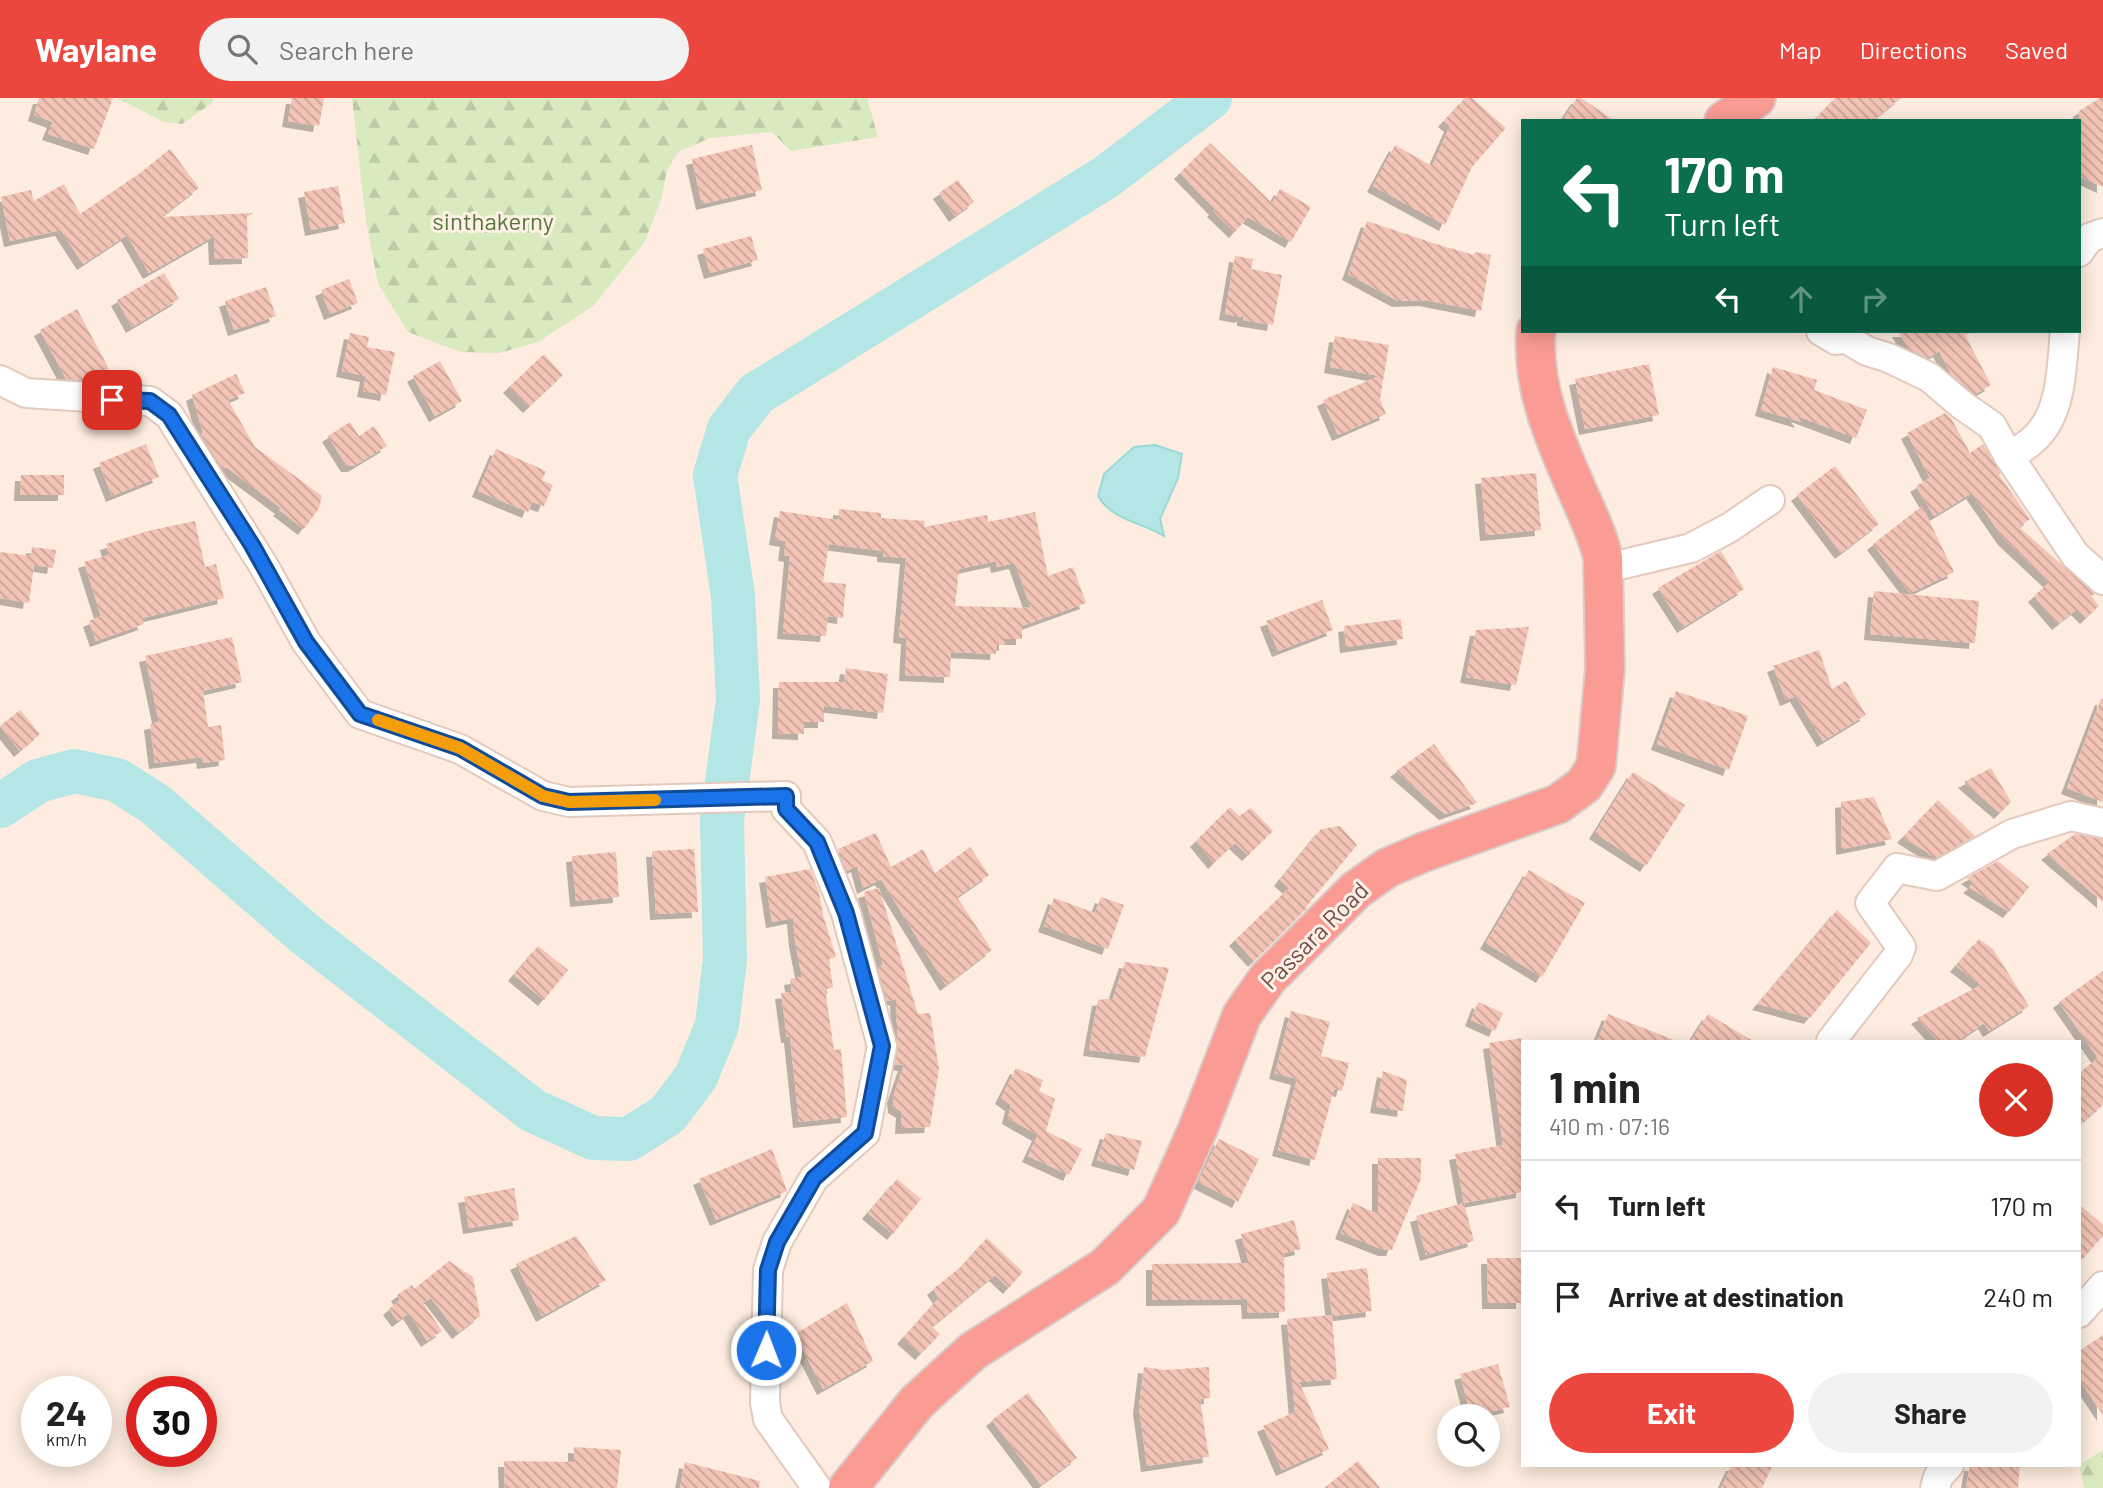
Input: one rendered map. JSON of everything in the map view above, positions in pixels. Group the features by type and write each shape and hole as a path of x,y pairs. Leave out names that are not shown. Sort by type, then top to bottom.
{"highway":[{"path":"1727,119 1756,98"},
{"name":"Passara Road","path":"848,1488 917,1402 974,1352 1105,1267 1161,1212 1197,1131 1242,1015 1268,978 1356,890 1387,868 1412,857 1558,804 1584,785 1596,766 1605,669 1600,543 1538,388 1534,355 1536,333"}],"street":[{"path":"2081,249 2089,238 2103,233"},
{"path":"1824,333 1836,340 1845,338 1867,351 1929,377 1992,426 2075,555 2103,580"},
{"path":"2008,454 2025,449 2039,437 2049,421 2062,381 2065,333"},
{"path":"0,380 26,393 150,401 169,415 252,545 306,642 360,714 460,748 543,796 569,802 786,796 786,809 817,842 846,913 882,1046 865,1133 814,1178 777,1242 768,1270 765,1403 768,1419 817,1488"},
{"path":"1603,569 1691,548 1719,534 1770,500"},
{"path":"1832,1040 1898,956 1901,947 1870,903 1897,869 1937,876 2012,834 2071,816 2103,823"},
{"path":"1935,1488 1938,1478 1947,1467"}],"green space":[{"path":"117,98 213,98 212,103 182,124 164,122"},
{"name":"sinthakerny","path":"352,98 867,98 878,137 791,151 772,132 710,138 678,152 667,170 661,200 644,243 593,306 538,342 499,353 461,352 408,332 378,283 366,221"},
{"path":"2103,1450 2103,1488 2084,1488 2081,1464"}],"water":[{"path":"1155,445 1182,454 1178,478 1160,519 1164,536 1119,516 1098,496 1104,474 1134,447"}],"building":[{"path":"39,98 113,98 94,149 48,134 53,122 34,115"},
{"path":"292,98 324,98 319,126 288,121"},
{"path":"1465,98 1472,98 1506,128 1472,167 1445,225 1373,186 1395,145 1432,166 1450,126 1444,121"},
{"path":"1577,98 1581,98 1612,119 1563,119"},
{"path":"1835,98 1901,98 1875,119 1815,119"},
{"path":"2103,98 2103,187 2081,177 2079,111"},
{"path":"1210,143 1272,203 1280,189 1311,207 1291,242 1248,217 1235,232 1180,173"},
{"path":"752,145 762,190 702,204 692,159"},
{"path":"170,149 199,188 161,217 253,213 247,217 248,258 215,259 214,236 149,273 127,235 83,264 61,230 10,241 1,197 31,190 34,201 64,184 80,214"},
{"path":"958,180 974,202 955,216 939,193"},
{"path":"338,186 345,223 311,230 304,192"},
{"path":"1367,221 1474,255 1475,252 1491,255 1481,311 1425,300 1398,301 1348,274"},
{"path":"751,236 758,260 710,273 703,249"},
{"path":"1235,256 1253,259 1251,269 1282,275 1273,325 1243,320 1243,315 1241,317 1225,314"},
{"path":"164,273 179,299 132,327 117,300"},
{"path":"349,279 358,303 330,314 321,290"},
{"path":"266,287 276,316 234,330 225,301"},
{"path":"77,309 109,369 89,380 66,379 40,330"},
{"path":"350,333 369,337 367,347 395,352 386,395 363,391 366,376 342,371"},
{"path":"1899,333 1969,333 1965,335 1991,385 1975,394 1951,374 1939,351 1928,358 1909,349"},
{"path":"1335,336 1389,345 1380,399 1386,414 1338,435 1323,400 1379,376 1330,367"},
{"path":"544,354 563,375 529,407 509,387"},
{"path":"440,361 462,401 435,416 413,376"},
{"path":"1649,364 1659,415 1585,429 1575,379"},
{"path":"1773,367 1817,380 1814,390 1867,410 1856,438 1797,416 1801,422 1761,410"},
{"path":"236,374 245,393 228,400 255,447 322,496 319,508 304,529 279,510 281,508 226,467 223,469 201,434 203,433 192,395"},
{"path":"1945,413 1951,418 1970,453 1983,444 2001,474 1999,475 2030,519 2019,527 2095,594 2091,596 2099,606 2086,618 2077,609 2058,624 2034,596 2050,582 2004,539 1972,493 1934,516 1916,486 1930,478 1907,433"},
{"path":"350,422 359,436 374,426 387,446 354,466 347,466 328,436"},
{"path":"146,444 159,477 112,496 99,463"},
{"path":"496,449 546,471 542,480 553,485 544,506 532,502 528,512 478,491"},
{"path":"1835,466 1879,524 1841,553 1797,495"},
{"path":"1536,473 1541,530 1486,535 1481,478"},
{"path":"21,475 64,475 64,495 20,495"},
{"path":"1922,506 1954,572 1910,593 1873,544"},
{"path":"839,509 881,513 881,518 925,521 924,527 987,515 988,522 1035,512 1048,576 1073,567 1086,603 1022,626 1022,639 1005,639 1005,645 997,644 996,654 951,652 950,677 905,675 907,638 899,637 906,558 883,556 883,551 829,544 823,582 846,584 843,618 828,616 826,636 783,633 790,556 784,555 786,541 775,539 780,511 838,520","holes":["996,561 997,567 1015,563 1031,608 955,606 959,569"]},
{"path":"195,521 205,567 216,564 224,598 142,618 144,624 96,641 89,621 101,616 84,562 109,555 106,544"},
{"path":"32,547 56,550 53,568 34,565 29,603 0,598 0,552 31,556"},
{"path":"1721,551 1744,589 1683,627 1658,588"},
{"path":"1874,591 1979,601 1975,643 1870,634"},
{"path":"1322,600 1333,630 1278,651 1266,621"},
{"path":"1401,619 1403,639 1346,647 1344,626"},
{"path":"1529,627 1516,685 1466,677 1476,630"},
{"path":"232,637 242,682 203,691 208,727 221,725 225,760 203,763 202,757 155,763 150,724 159,722 145,656"},
{"path":"1819,650 1832,689 1846,681 1866,715 1823,741 1796,696 1786,700 1773,666"},
{"path":"846,668 888,674 883,713 824,706 824,722 804,722 804,734 778,733 779,682 844,682"},
{"path":"1676,691 1748,716 1729,770 1657,744"},
{"path":"2103,699 2103,802 2067,788"},
{"path":"20,710 40,734 20,751 0,726"},
{"path":"1434,744 1477,803 1445,814 1396,771"},
{"path":"1991,768 2011,802 2000,813 1964,782"},
{"path":"1633,772 1685,805 1646,866 1595,833"},
{"path":"1874,797 1892,839 1842,849 1841,802"},
{"path":"1938,800 1975,836 1936,858 1903,837"},
{"path":"1230,807 1239,816 1251,808 1273,831 1248,855 1235,843 1214,863 1196,841"},
{"path":"1340,826 1357,845 1307,908 1254,961 1235,940 1289,888 1280,880 1321,829"},
{"path":"876,833 891,867 923,849 935,873 970,847 989,875 957,897 992,950 946,985 881,879 863,888 857,866 847,871 838,849"},
{"path":"2075,834 2103,839 2103,902 2047,854"},
{"path":"694,849 698,912 656,914 652,851"},
{"path":"616,852 619,897 576,901 572,856"},
{"path":"1998,861 2029,887 2009,912 1969,887 1974,883 1967,878"},
{"path":"810,869 819,892 836,957 829,959 833,988 825,989 834,1050 841,1049 847,1117 799,1122 790,1037 787,1037 781,993 792,992 790,979 802,977 793,918 772,922 765,877"},
{"path":"1529,870 1585,903 1542,977 1486,943"},
{"path":"879,888 918,1014 930,1013 939,1069 930,1127 901,1128 902,1112 894,1107 893,1097 904,1065 895,1064 898,1049 896,999 887,1001 878,967 883,965 864,892"},
{"path":"1101,897 1124,905 1108,949 1044,926 1054,898 1095,913"},
{"path":"1837,910 1871,943 1810,1018 1758,1004"},
{"path":"1979,939 1993,949 2029,1006 1989,1031 1984,1023 1959,1040 1937,1040 1917,1018 1981,985 1956,966"},
{"path":"538,946 568,970 544,1000 514,975"},
{"path":"1125,962 1169,968 1145,1057 1089,1050 1098,1000 1113,998"},
{"path":"2103,971 2103,1105 2081,1123 2081,1071 2098,1058 2059,1002"},
{"path":"1478,1002 1503,1013 1495,1031 1471,1020"},
{"path":"1291,1011 1330,1022 1321,1056 1349,1063 1342,1091 1334,1089 1315,1160 1278,1150 1297,1079 1275,1073"},
{"path":"1608,1014 1674,1040 1597,1040"},
{"path":"1708,1014 1751,1040 1692,1040"},
{"path":"1522,1038 1521,1192 1464,1203 1455,1154 1503,1145 1489,1043"},
{"path":"1016,1068 1043,1080 1039,1091 1055,1099 1046,1131 1082,1149 1069,1175 1028,1156 1038,1135 1008,1118 1011,1105 1001,1098"},
{"path":"1383,1071 1407,1080 1403,1111 1376,1107"},
{"path":"1106,1133 1142,1141 1134,1170 1097,1160"},
{"path":"1219,1139 1259,1159 1238,1202 1198,1182"},
{"path":"772,1149 787,1191 716,1220 699,1179"},
{"path":"1378,1158 1421,1158 1421,1179 1392,1250 1384,1250 1341,1233 1353,1203 1378,1214"},
{"path":"897,1179 921,1199 893,1234 868,1213"},
{"path":"514,1188 519,1220 469,1228 464,1197"},
{"path":"1464,1203 1474,1241 1426,1255 1416,1216"},
{"path":"2081,1206 2103,1225 2103,1236 2081,1261"},
{"path":"1294,1220 1301,1249 1284,1253 1285,1312 1248,1313 1247,1299 1152,1300 1152,1264 1249,1263 1241,1234"},
{"path":"576,1236 606,1280 542,1316 516,1264"},
{"path":"987,1238 1023,1272 1009,1288 995,1275 932,1327 940,1334 921,1354 903,1338 939,1298 933,1289 962,1266"},
{"path":"1487,1258 1521,1258 1521,1303 1488,1303"},
{"path":"449,1261 473,1277 480,1316 458,1333 431,1298 423,1303 442,1331 427,1341 409,1313 398,1321 389,1309 400,1300 397,1295 412,1285 414,1289"},
{"path":"1367,1268 1372,1311 1332,1316 1337,1379 1299,1382 1329,1449 1282,1470 1263,1426 1295,1412 1287,1319 1332,1315 1327,1273"},
{"path":"847,1303 873,1361 823,1389 795,1334"},
{"path":"2103,1335 2103,1415 2081,1382 2081,1350"},
{"path":"1498,1364 1510,1407 1500,1409 1500,1404 1468,1404 1460,1374"},
{"path":"1144,1367 1165,1370 1209,1367 1210,1398 1200,1399 1209,1457 1147,1466 1139,1408"},
{"path":"1028,1393 1077,1458 1041,1485 992,1420"},
{"path":"574,1447 621,1450 617,1488 505,1488 504,1461 574,1462"},
{"path":"1358,1461 1380,1488 1324,1488"},
{"path":"685,1462 760,1481 759,1488 680,1488"},
{"path":"1731,1467 1772,1467 1762,1488 1721,1488"},
{"path":"1970,1467 2020,1467 2018,1488 1966,1488"}],"waterway":[{"path":"0,806 38,781 74,771 117,780 155,804 305,934 532,1110 593,1138 629,1139 667,1115 696,1077 717,1025 725,960 722,820 738,700 733,596 715,475 729,429 756,394 1106,177 1210,98"}],"slow traffic":[{"path":"378,720 460,748 543,796 569,802 655,800"}],"route":[{"path":"112,400 150,401 169,415 252,545 306,642 360,714 460,748 543,796 569,802 786,796 786,809 817,842 846,913 882,1046 865,1133 814,1178 777,1242 768,1270 766,1350"}]}
